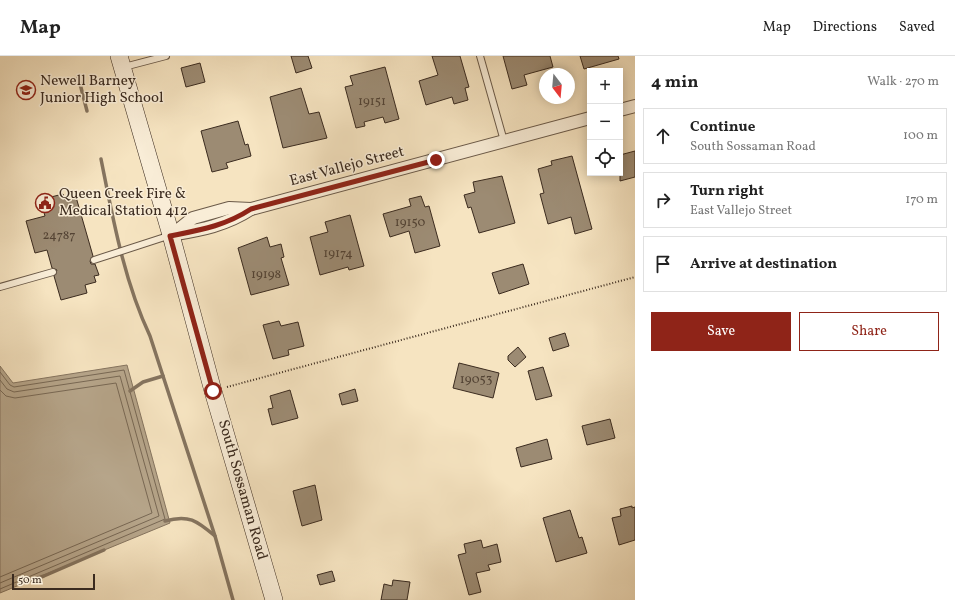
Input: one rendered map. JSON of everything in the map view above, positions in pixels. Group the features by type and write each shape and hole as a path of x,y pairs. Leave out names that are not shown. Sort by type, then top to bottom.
{"main road":[{"name":"South Sossaman Road","path":"121,62 213,391 274,600"}],"street":[{"path":"623,109 635,106"},
{"name":"East Vallejo Street","path":"170,236 193,218 229,208 251,209 587,119"}],"lane":[{"path":"121,62 166,56"},
{"path":"480,56 504,141"},
{"path":"94,260 170,236"},
{"path":"0,287 53,272"}],"path":[{"path":"213,391 635,277"}],"water":[{"path":"127,365 170,523 0,593 0,366 13,383"}],"building":[{"path":"291,56 308,56 312,68 296,73"},
{"path":"432,56 460,56 469,87 465,88 468,100 454,104 452,97 426,105 419,81 438,75"},
{"path":"503,56 550,56 553,67 539,68 539,71 524,75 527,85 512,89"},
{"path":"580,56 618,56 619,59 587,68 584,69"},
{"path":"200,63 205,82 186,87 181,68"},
{"path":"385,67 399,119 385,123 383,117 364,122 365,126 356,128 345,87 353,85 350,76"},
{"path":"301,88 309,114 319,112 327,138 283,148 270,97"},
{"path":"238,121 245,145 248,144 251,156 226,163 228,168 212,172 201,131"},
{"path":"635,151 635,177 620,181 620,176 623,176 623,154"},
{"path":"572,156 592,229 575,234 571,217 548,224 540,194 544,193 538,169 552,165 551,161"},
{"path":"502,176 515,223 479,233 471,207 468,208 464,195 475,192 473,182"},
{"path":"63,194 65,200 76,197 93,256 90,261 91,264 95,264 99,275 94,276 96,282 85,285 87,293 61,300 54,276 57,270 52,268 47,250 35,253 26,221 45,216 42,206 53,203 51,197"},
{"path":"421,196 425,207 429,206 440,246 415,253 409,231 390,237 383,214 411,206 409,199"},
{"path":"350,215 364,266 349,270 348,267 320,275 310,237 328,232 325,222"},
{"path":"267,237 270,247 281,244 284,257 281,258 289,285 251,295 238,248"},
{"path":"523,264 529,284 499,294 492,273"},
{"path":"279,321 281,326 298,322 304,346 288,350 289,355 273,359 263,325"},
{"path":"565,333 569,346 553,351 549,338"},
{"path":"518,347 526,357 515,367 508,360 508,356"},
{"path":"459,363 499,373 493,398 453,388"},
{"path":"543,367 552,396 536,400 528,371"},
{"path":"355,389 358,401 342,405 339,394"},
{"path":"290,390 298,418 272,425 268,409 273,408 270,396"},
{"path":"610,419 615,438 587,445 582,426"},
{"path":"547,439 552,459 521,467 516,448"},
{"path":"315,485 322,520 302,526 293,491"},
{"path":"632,506 632,508 635,507 635,540 619,545 612,518 621,516 620,509"},
{"path":"570,510 579,538 582,537 587,553 556,562 543,518"},
{"path":"481,540 483,548 497,544 501,562 488,565 490,570 476,573 481,592 469,595 458,555 466,553 464,544"},
{"path":"332,571 335,581 320,585 317,575"},
{"path":"393,580 410,582 407,600 381,600 384,584 392,586"}],"waterway":[{"path":"78,76 87,111"},
{"path":"101,159 126,272 150,336 215,536 233,600"},
{"path":"130,391 143,382 163,376"},
{"path":"165,521 180,518 192,520 203,526 215,536"},
{"path":"26,582 44,576 104,550"}],"place":[{"name":"Newell Barney Junior High School","path":"26,90"},
{"name":"Queen Creek Fire & Medical Station 412","path":"45,203"}],"route":[{"path":"213,391 170,236 201,230 234,220 251,209 436,160"}]}
